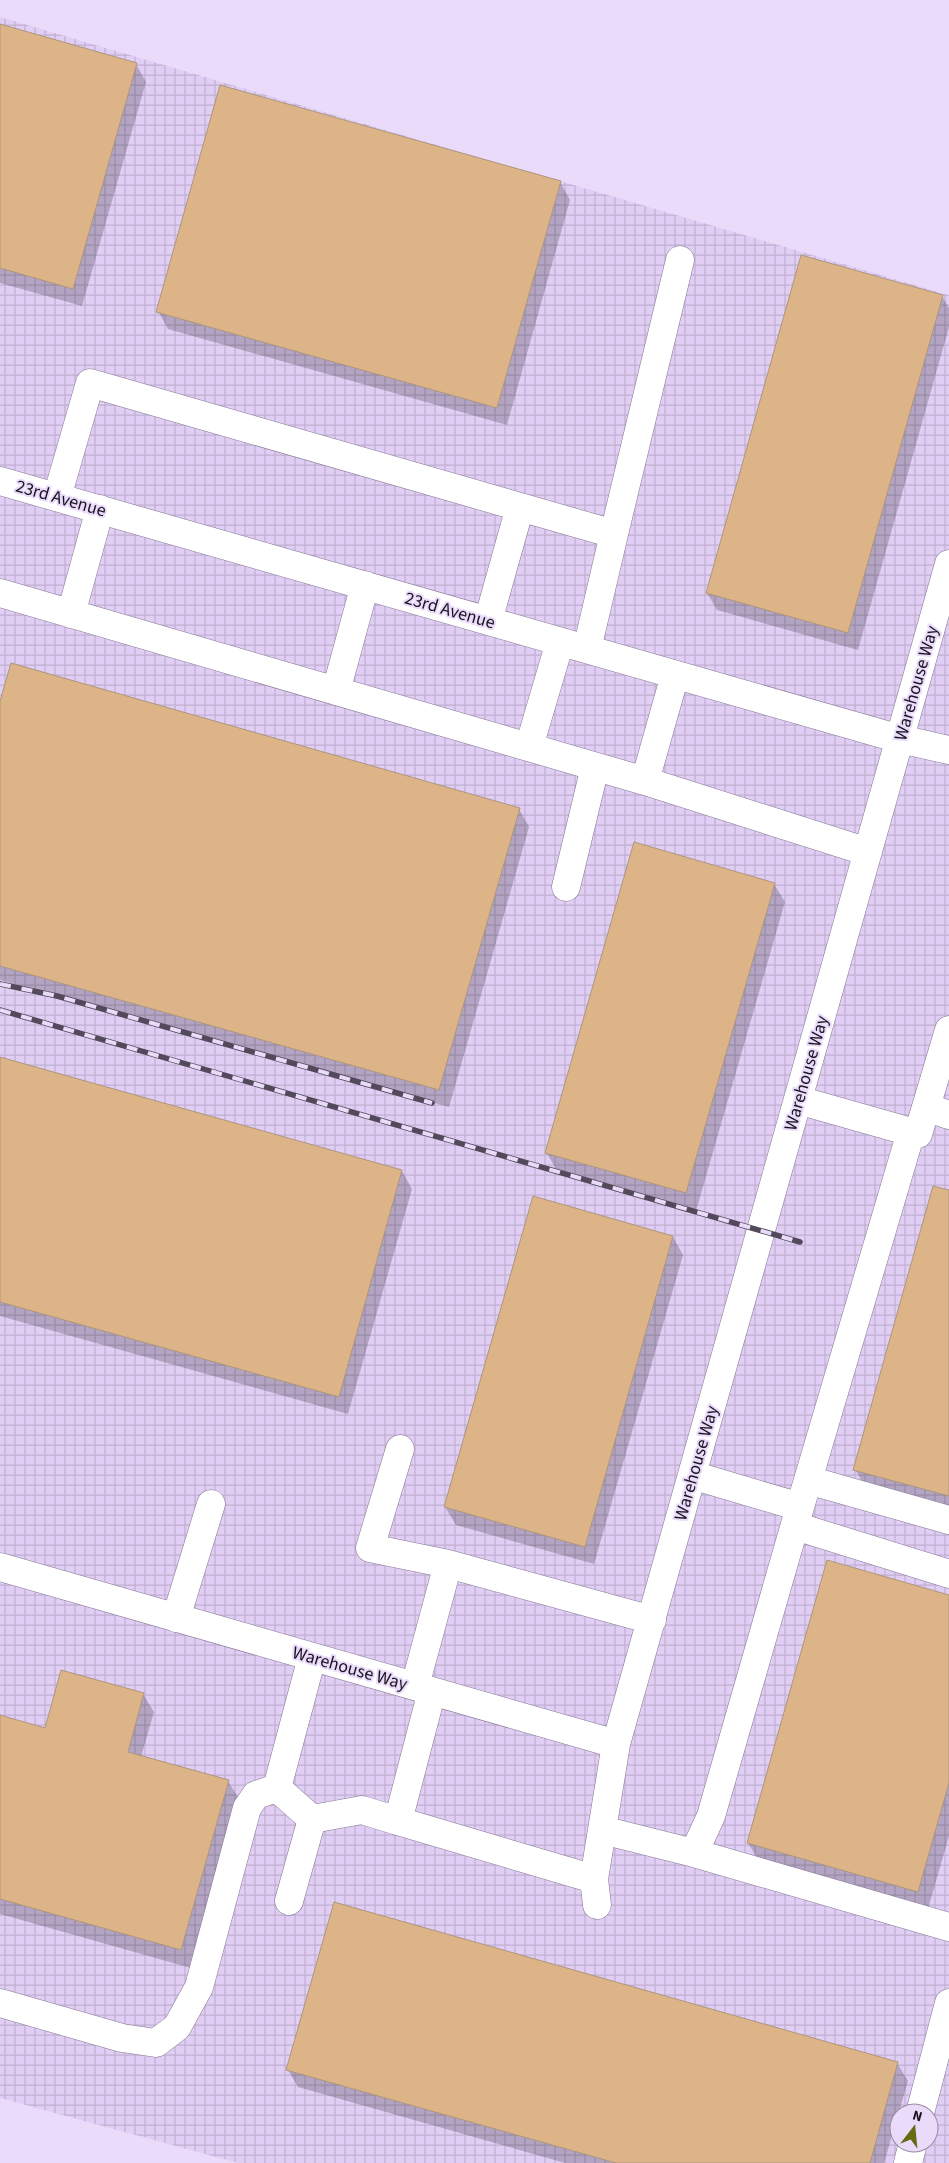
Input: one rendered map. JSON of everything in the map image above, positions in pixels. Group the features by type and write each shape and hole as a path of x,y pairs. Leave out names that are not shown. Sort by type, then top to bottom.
{"street":[{"path":"587,649 680,260"},
{"path":"57,497 90,383 614,534"},
{"name":"23rd Avenue","path":"0,481 900,739 949,750"},
{"path":"488,621 520,506"},
{"path":"71,614 100,509"},
{"name":"Warehouse Way","path":"0,1567 616,1744 949,564"},
{"path":"336,691 364,585"},
{"path":"0,593 595,766 868,852"},
{"path":"529,747 560,642"},
{"path":"645,781 675,675"},
{"path":"566,887 595,766"},
{"path":"798,1100 918,1134 937,1111 949,1030"},
{"path":"694,1853 711,1816 911,1132"},
{"path":"400,1449 370,1548 448,1564 652,1620"},
{"path":"692,1475 949,1574"},
{"path":"808,1480 949,1520"},
{"path":"176,1618 211,1504"},
{"path":"398,1821 448,1564"},
{"path":"277,1788 312,1657"},
{"path":"597,1905 594,1879 616,1744"},
{"path":"277,1788 312,1819"},
{"path":"0,2004 122,2038 147,2042 156,2043 178,2027 199,1988 247,1808 256,1795 277,1788"},
{"path":"312,1819 362,1810 594,1879"},
{"path":"289,1901 312,1819"},
{"path":"602,1830 694,1853 949,1927"},
{"path":"923,2103 949,2003"}],"shaded area":[{"path":"0,17 949,295 949,2163 238,2163 0,2098"}],"building":[{"path":"0,24 137,63 73,289 0,268"},
{"path":"220,85 561,181 497,408 156,312"},
{"path":"801,255 943,295 848,633 706,593"},
{"path":"11,663 520,808 439,1090 0,966 0,701"},
{"path":"634,842 775,883 686,1193 545,1153"},
{"path":"0,1057 402,1170 339,1397 0,1302"},
{"path":"933,1186 949,1190 949,1496 853,1470"},
{"path":"533,1196 673,1236 585,1547 444,1507"},
{"path":"827,1560 949,1595 949,1783 918,1892 747,1843"},
{"path":"61,1670 144,1693 128,1752 229,1780 181,1950 0,1899 0,1715 45,1728"},
{"path":"334,1902 898,2062 870,2163 616,2163 286,2070"}],"railway":[{"path":"0,984 57,996 432,1103"},
{"path":"0,1010 800,1242"}]}
